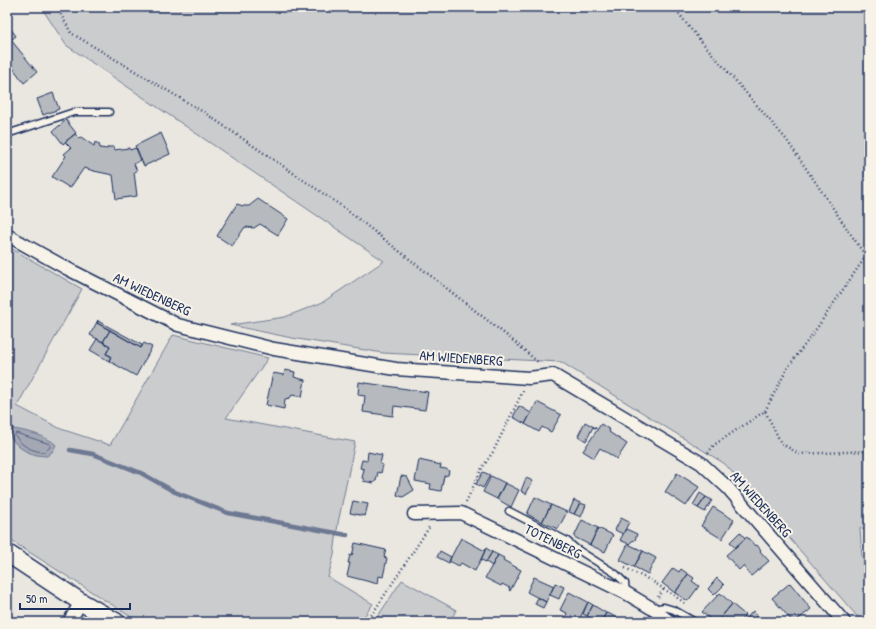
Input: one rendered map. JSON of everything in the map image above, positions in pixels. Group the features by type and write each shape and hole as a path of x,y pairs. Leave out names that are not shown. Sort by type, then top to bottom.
{"main road":[{"path":"7,553 81,602 116,622"}],"street":[{"name":"AM WIEDENBERG","path":"7,235 68,270 178,325 274,349 396,369 529,378 553,375 701,463 728,488 844,622"},
{"name":"TOTENBERG","path":"414,514 461,513 626,592 670,622"},
{"path":"69,622 81,602"}],"lane":[{"path":"7,134 74,112 109,112"},
{"path":"509,511 567,540 575,548 616,574 625,583 626,592"},
{"path":"653,609 664,607 674,610 695,622"}],"path":[{"path":"58,7 71,33 206,113 343,207 510,338 553,375"},
{"path":"674,7 689,27 786,139 869,261"},
{"path":"701,463 714,445 765,411 788,367 810,338 866,256"},
{"path":"473,488 482,468 493,452 529,378"},
{"path":"765,411 781,442 799,454 869,451"},
{"path":"367,622 438,514"},
{"path":"621,565 652,581 686,603"}],"shaded area":[{"path":"41,7 869,7 869,532 860,528 862,558 869,566 869,622 862,622 725,464 561,362 383,353 292,338 230,325 285,317 323,302 384,261 66,45"},
{"path":"7,246 82,289 17,406 61,429 110,445 173,335 268,358 226,418 355,442 338,523 334,555 328,577 373,604 360,622 139,622 7,538"},
{"path":"402,580 456,610 450,622 374,622"}],"water":[{"path":"12,429 42,436 56,445 52,452 47,456 36,455 21,448 13,441 10,436"}],"building":[{"path":"8,25 16,36 7,43 7,26"},
{"path":"11,40 37,72 24,83 13,68 7,73 7,53 9,52 7,49 7,43"},
{"path":"53,93 59,109 43,115 37,99"},
{"path":"66,120 76,133 63,144 53,131"},
{"path":"161,133 170,154 144,166 135,146"},
{"path":"75,134 79,138 81,137 94,146 95,142 99,144 100,148 107,149 108,147 114,147 114,150 129,148 130,150 136,148 141,160 134,164 137,171 134,172 137,196 116,199 113,175 84,168 70,188 52,177 66,156 64,154 71,148 65,142"},
{"path":"258,199 288,219 278,235 260,224 254,228 245,227 232,246 217,236 237,204 249,206"},
{"path":"98,320 97,323 110,330 103,342 90,335"},
{"path":"98,321 142,345 141,348 97,323"},
{"path":"110,330 141,348 144,343 152,347 136,376 109,361 111,356 106,354 110,346 103,342"},
{"path":"97,339 110,346 106,354 111,356 109,361 90,350"},
{"path":"285,370 295,372 294,377 305,380 302,397 292,395 290,398 285,399 284,409 266,405 273,373 284,375"},
{"path":"359,382 428,392 425,410 394,406 393,416 363,412 365,396 358,395"},
{"path":"537,402 561,415 551,432 542,427 539,432 525,424"},
{"path":"519,406 531,413 525,424 513,417"},
{"path":"585,422 596,428 593,427 586,441 578,436"},
{"path":"601,424 610,430 609,432 627,444 617,459 600,448 594,458 583,451"},
{"path":"368,452 382,455 380,464 383,465 381,473 378,472 374,483 363,481 364,479 362,478 364,469 360,468 362,460 367,461"},
{"path":"419,460 441,465 440,468 449,471 448,475 444,476 441,491 430,489 431,484 415,481"},
{"path":"483,472 490,475 483,488 476,484"},
{"path":"677,473 699,487 686,506 665,492"},
{"path":"401,476 407,477 414,490 403,497 397,495"},
{"path":"491,476 505,483 497,499 483,492"},
{"path":"526,478 533,481 526,494 521,491"},
{"path":"505,483 519,490 511,507 497,499"},
{"path":"700,493 706,497 698,508 693,505"},
{"path":"535,497 551,505 542,522 527,514"},
{"path":"706,497 712,500 705,512 698,508"},
{"path":"574,500 580,503 574,514 569,512"},
{"path":"353,501 368,504 365,516 350,513"},
{"path":"580,503 586,505 581,517 574,514"},
{"path":"551,505 567,512 558,529 542,522"},
{"path":"713,507 734,520 722,539 701,526"},
{"path":"621,518 629,522 623,534 615,530"},
{"path":"582,520 598,528 590,545 574,537"},
{"path":"598,528 613,535 605,552 590,545"},
{"path":"626,529 637,534 635,540 629,544 620,540"},
{"path":"740,532 745,538 735,548 730,542"},
{"path":"747,537 755,546 757,545 769,561 751,576 743,566 739,570 726,555"},
{"path":"461,538 485,551 475,571 461,563 459,566 449,561"},
{"path":"355,543 386,550 384,557 387,558 383,577 379,576 378,584 347,576 350,563 348,563 350,555 352,556"},
{"path":"628,544 643,551 634,567 620,560"},
{"path":"486,548 492,552 486,562 481,560"},
{"path":"440,551 451,557 449,563 437,557"},
{"path":"643,551 656,558 648,574 634,567"},
{"path":"492,552 498,555 492,566 486,562"},
{"path":"498,555 504,558 503,560 521,570 510,591 510,588 502,584 501,586 485,578"},
{"path":"673,568 679,572 681,569 688,574 675,593 662,583"},
{"path":"688,574 694,578 692,581 699,586 688,601 675,593"},
{"path":"534,577 554,586 546,602 527,592"},
{"path":"717,578 724,585 714,595 708,589"},
{"path":"555,583 564,587 559,599 550,595"},
{"path":"790,583 811,609 795,622 793,622 772,598"},
{"path":"569,592 588,602 579,620 578,619 576,622 563,622 567,613 560,610"},
{"path":"720,593 732,604 717,622 714,622 702,612"},
{"path":"538,597 546,602 543,608 535,604"},
{"path":"588,602 593,605 587,616 583,614"},
{"path":"732,604 745,615 740,622 717,622"},
{"path":"593,605 606,613 601,622 597,622 587,616"},
{"path":"753,611 758,616 752,622 743,622"},
{"path":"606,613 610,614 624,622 601,622"},
{"path":"757,617 761,621 760,622 752,622"}],"waterway":[{"path":"7,425 12,429"},
{"path":"70,450 93,454 141,473 175,492 228,513 347,535"}]}
